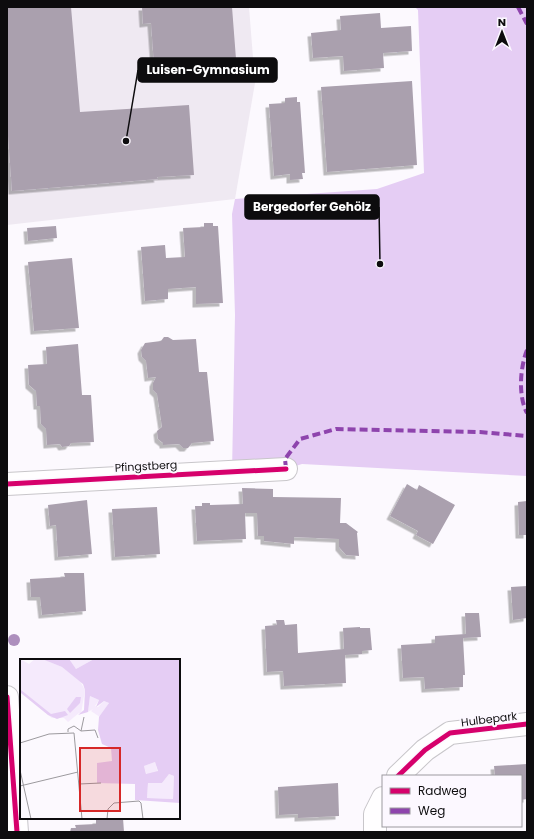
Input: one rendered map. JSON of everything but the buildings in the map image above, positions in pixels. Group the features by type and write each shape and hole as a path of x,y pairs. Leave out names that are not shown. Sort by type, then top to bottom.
{"street":[{"name":"Pfingstberg","path":"7,484 286,468"},
{"path":"7,697 17,832"},
{"name":"Hulbepark","path":"399,775 425,750 450,734 527,724"},
{"path":"375,832 375,814 382,800"}],"shaded area":[{"path":"7,7 249,7 255,83 235,199 7,225"},
{"path":"415,7 527,7 527,476 302,464 286,469 232,472 235,315 232,214 235,199 377,189 424,173 418,10"}],"marked path":[{"path":"518,7 527,24"},
{"path":"527,350 521,382 522,399 527,413"},
{"path":"286,469 285,459 300,439 336,429 480,432 527,436"}],"cycle path":[{"path":"7,484 286,469"},
{"path":"7,697 17,832"},
{"path":"399,775 425,750 450,733 527,724"}],"place":[{"name":"Luisen-Gymnasium","path":"126,141"},
{"name":"Bergedorfer Gehölz","path":"380,264"}]}
